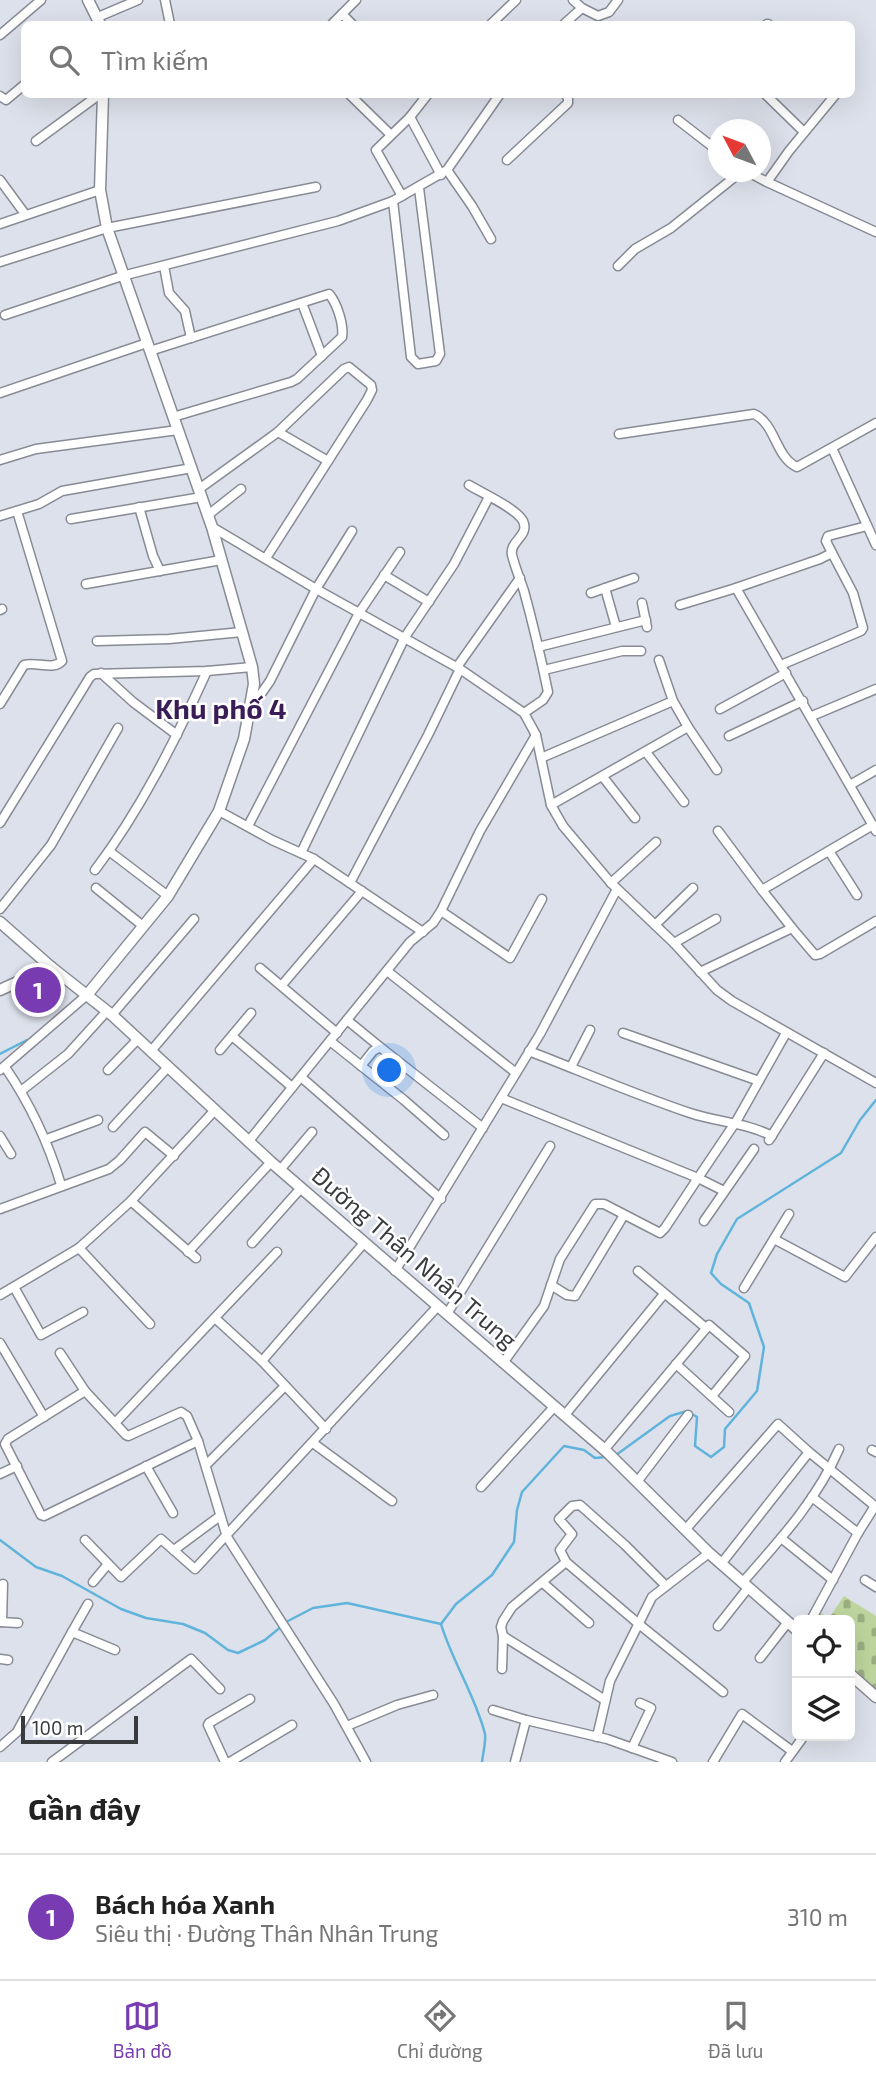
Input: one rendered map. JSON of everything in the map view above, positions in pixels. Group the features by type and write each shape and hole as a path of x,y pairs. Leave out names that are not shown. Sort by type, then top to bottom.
{"street":[{"path":"0,34 41,0"},
{"path":"88,0 99,21"},
{"path":"103,21 138,0"},
{"path":"165,0 169,21"},
{"path":"335,21 356,0"},
{"path":"494,21 516,0"},
{"path":"573,0 591,13 603,16 618,0"},
{"path":"568,21 582,8"},
{"path":"342,14 349,21"},
{"path":"0,96 6,100 21,88"},
{"path":"36,141 95,98"},
{"path":"61,1185 47,1139 21,1091 2,1068 88,995 167,896 219,811 244,739 254,684 252,667 212,527 107,228 100,190 101,98"},
{"path":"353,98 391,135"},
{"path":"402,196 376,152 377,147 410,117 424,98"},
{"path":"5,315 122,276 338,221 393,201 444,172 497,98"},
{"path":"508,160 568,103 566,98"},
{"path":"769,98 804,132"},
{"path":"771,177 832,98"},
{"path":"410,117 444,172 472,206 491,239"},
{"path":"678,120 708,143"},
{"path":"0,180 25,214"},
{"path":"618,266 635,249 671,228 728,182"},
{"path":"767,182 876,232"},
{"path":"0,262 107,228 316,187"},
{"path":"393,201 411,357 418,364 436,361 440,355 419,188"},
{"path":"0,224 100,190"},
{"path":"164,266 169,293 185,311 191,338"},
{"path":"0,393 148,347 191,338 329,294 334,300 343,331 342,337 291,383 173,417"},
{"path":"302,303 322,356"},
{"path":"71,519 139,508 201,493 278,432 349,367 371,385 372,390 266,558"},
{"path":"620,433 754,414 760,416 786,460 793,466 802,467 876,422"},
{"path":"0,460 36,449 178,430"},
{"path":"278,432 328,461"},
{"path":"832,448 876,545"},
{"path":"0,516 39,504 62,491 192,468"},
{"path":"469,485 506,507 524,523 523,534 511,550 548,692 547,696 524,713"},
{"path":"208,515 241,489"},
{"path":"301,853 405,637 454,564 489,497"},
{"path":"139,508 160,571"},
{"path":"0,704 24,665 31,663 55,666 62,661 17,511"},
{"path":"720,709 784,669 861,631 863,623 856,609 856,600 826,541 828,536 867,526"},
{"path":"212,527 458,668 524,713 536,735 551,805 563,826 614,886 732,1001 876,1083"},
{"path":"251,708 270,681 316,589 352,531"},
{"path":"248,826 359,613 400,552"},
{"path":"680,604 736,588 832,553"},
{"path":"86,584 221,560"},
{"path":"384,575 429,602"},
{"path":"350,883 428,735 458,668 520,578"},
{"path":"591,593 634,578"},
{"path":"605,588 616,627"},
{"path":"736,588 874,828 762,890"},
{"path":"538,647 616,627 647,623 642,603"},
{"path":"97,640 169,639 242,632"},
{"path":"544,670 622,651 641,651"},
{"path":"659,660 673,701 718,770"},
{"path":"0,823 90,677 101,673 207,671 252,667"},
{"path":"95,870 177,736 207,671"},
{"path":"101,673 177,736"},
{"path":"812,716 876,689"},
{"path":"541,758 673,701"},
{"path":"729,736 803,701"},
{"path":"551,805 688,727"},
{"path":"0,909 51,845 118,728"},
{"path":"248,1142 410,942 423,932 441,911 480,831 536,735"},
{"path":"646,752 684,802"},
{"path":"850,785 876,770"},
{"path":"603,777 635,818"},
{"path":"219,811 314,859 423,932"},
{"path":"718,831 811,952 820,954 876,921"},
{"path":"396,1270 529,1051 614,886 656,842"},
{"path":"109,851 167,896"},
{"path":"829,851 857,895"},
{"path":"151,1051 314,859"},
{"path":"96,888 143,926"},
{"path":"655,925 693,888"},
{"path":"282,985 362,891"},
{"path":"441,911 510,958 542,899"},
{"path":"21,1091 68,1054 194,919"},
{"path":"674,943 716,919"},
{"name":"Đường Thân Nhân Trung","path":"0,922 109,1013 248,1142 605,1451 709,1553 792,1626"},
{"path":"700,972 792,928"},
{"path":"0,990 51,967"},
{"path":"260,968 337,1033"},
{"path":"387,971 516,1073"},
{"path":"220,1050 251,1013"},
{"path":"347,1020 483,1128"},
{"path":"571,1068 590,1030"},
{"path":"623,1033 759,1081"},
{"path":"503,1363 544,1306 560,1259 595,1204 604,1204 657,1232 662,1232 736,1123 786,1033"},
{"path":"232,1036 292,1087"},
{"path":"108,1070 138,1039"},
{"path":"330,1041 444,1135"},
{"path":"361,1066 373,1051 380,1047"},
{"path":"529,1051 709,1119 736,1123 771,1138 824,1053"},
{"path":"113,1127 168,1067"},
{"path":"301,1077 441,1199"},
{"path":"501,1098 724,1191"},
{"path":"0,1295 79,1248 131,1201 215,1110"},
{"path":"47,1139 98,1120"},
{"path":"0,1209 109,1169 145,1132 174,1156"},
{"path":"280,1170 312,1132"},
{"path":"0,1136 11,1154"},
{"path":"447,1314 550,1146"},
{"path":"705,1221 754,1149"},
{"path":"188,1252 271,1162"},
{"path":"252,1243 301,1188"},
{"path":"131,1201 196,1258"},
{"path":"744,1288 789,1214"},
{"path":"551,1285 567,1295 575,1296 624,1215"},
{"path":"774,1239 845,1277 876,1237"},
{"path":"262,1361 364,1243"},
{"path":"79,1248 150,1324"},
{"path":"116,1422 277,1252"},
{"path":"638,1272 706,1328"},
{"path":"13,1287 41,1335 83,1312"},
{"path":"564,1416 664,1294"},
{"path":"85,1540 121,1577 162,1539 195,1569 438,1306"},
{"path":"216,1318 262,1361 326,1429"},
{"path":"605,1451 706,1328 712,1326 745,1356 712,1396"},
{"path":"0,1343 44,1417"},
{"path":"60,1353 85,1391 128,1436 184,1412 198,1441 227,1537 347,1727 366,1762"},
{"path":"676,1364 729,1412"},
{"path":"206,1465 285,1386"},
{"path":"85,1391 6,1442 40,1515 44,1517 198,1441"},
{"path":"481,1487 554,1407"},
{"path":"637,1482 688,1415"},
{"path":"685,1530 778,1424 830,1471 876,1507 858,1533 814,1615"},
{"path":"313,1443 393,1501"},
{"path":"718,1626 745,1585 830,1471 839,1449"},
{"path":"721,1564 809,1452"},
{"path":"0,1474 17,1466"},
{"path":"146,1466 173,1513"},
{"path":"812,1497 858,1533"},
{"path":"666,1586 580,1505 572,1506 559,1519 572,1534 559,1553 566,1562 723,1692"},
{"path":"174,1550 220,1516"},
{"path":"781,1538 833,1580"},
{"path":"597,1737 610,1681 652,1597 709,1553"},
{"path":"502,1670 503,1636 500,1628 512,1607 566,1562"},
{"path":"93,1582 108,1564"},
{"path":"865,1580 876,1587"},
{"path":"543,1583 589,1623"},
{"path":"3,1584 1,1622 18,1623"},
{"path":"0,1747 17,1732 88,1604"},
{"path":"760,1658 788,1622"},
{"path":"72,1632 115,1650"},
{"path":"503,1636 606,1700"},
{"path":"51,1762 191,1659 220,1689"},
{"path":"855,1678 876,1696"},
{"path":"347,1727 397,1706 433,1695"},
{"path":"250,1699 209,1723 208,1726 227,1762 243,1758 292,1725"},
{"path":"632,1748 651,1708 640,1703"},
{"path":"493,1710 597,1737 672,1762"},
{"path":"713,1762 742,1714 792,1751"},
{"path":"515,1762 526,1720"},
{"path":"785,1762 800,1741"}],"shaded area":[{"path":"50,972 57,986 49,990 52,998 33,1007 23,984"}],"green space":[{"path":"844,1596 876,1616 876,1691 855,1672 855,1615 831,1615"}],"waterway":[{"path":"0,1054 27,1040"},
{"path":"616,1455 670,1416 687,1411 697,1417 695,1446 711,1457 724,1447 725,1429 757,1391 764,1347 749,1303 721,1284 711,1273 717,1254 737,1219 841,1153 860,1120 876,1100"},
{"path":"482,1762 485,1734 481,1720 441,1624 456,1604 492,1575 514,1542 522,1492 564,1446 584,1450 595,1458 606,1457"},
{"path":"0,1540 36,1567 62,1576 121,1609 146,1618 183,1624 205,1633 228,1650 238,1653 265,1640 288,1621 313,1608 347,1603 441,1624"}],"place":[{"name":"Bách hóa Xanh","path":"38,990"}],"district":[{"name":"Khu phố 4","path":"221,709"}]}
